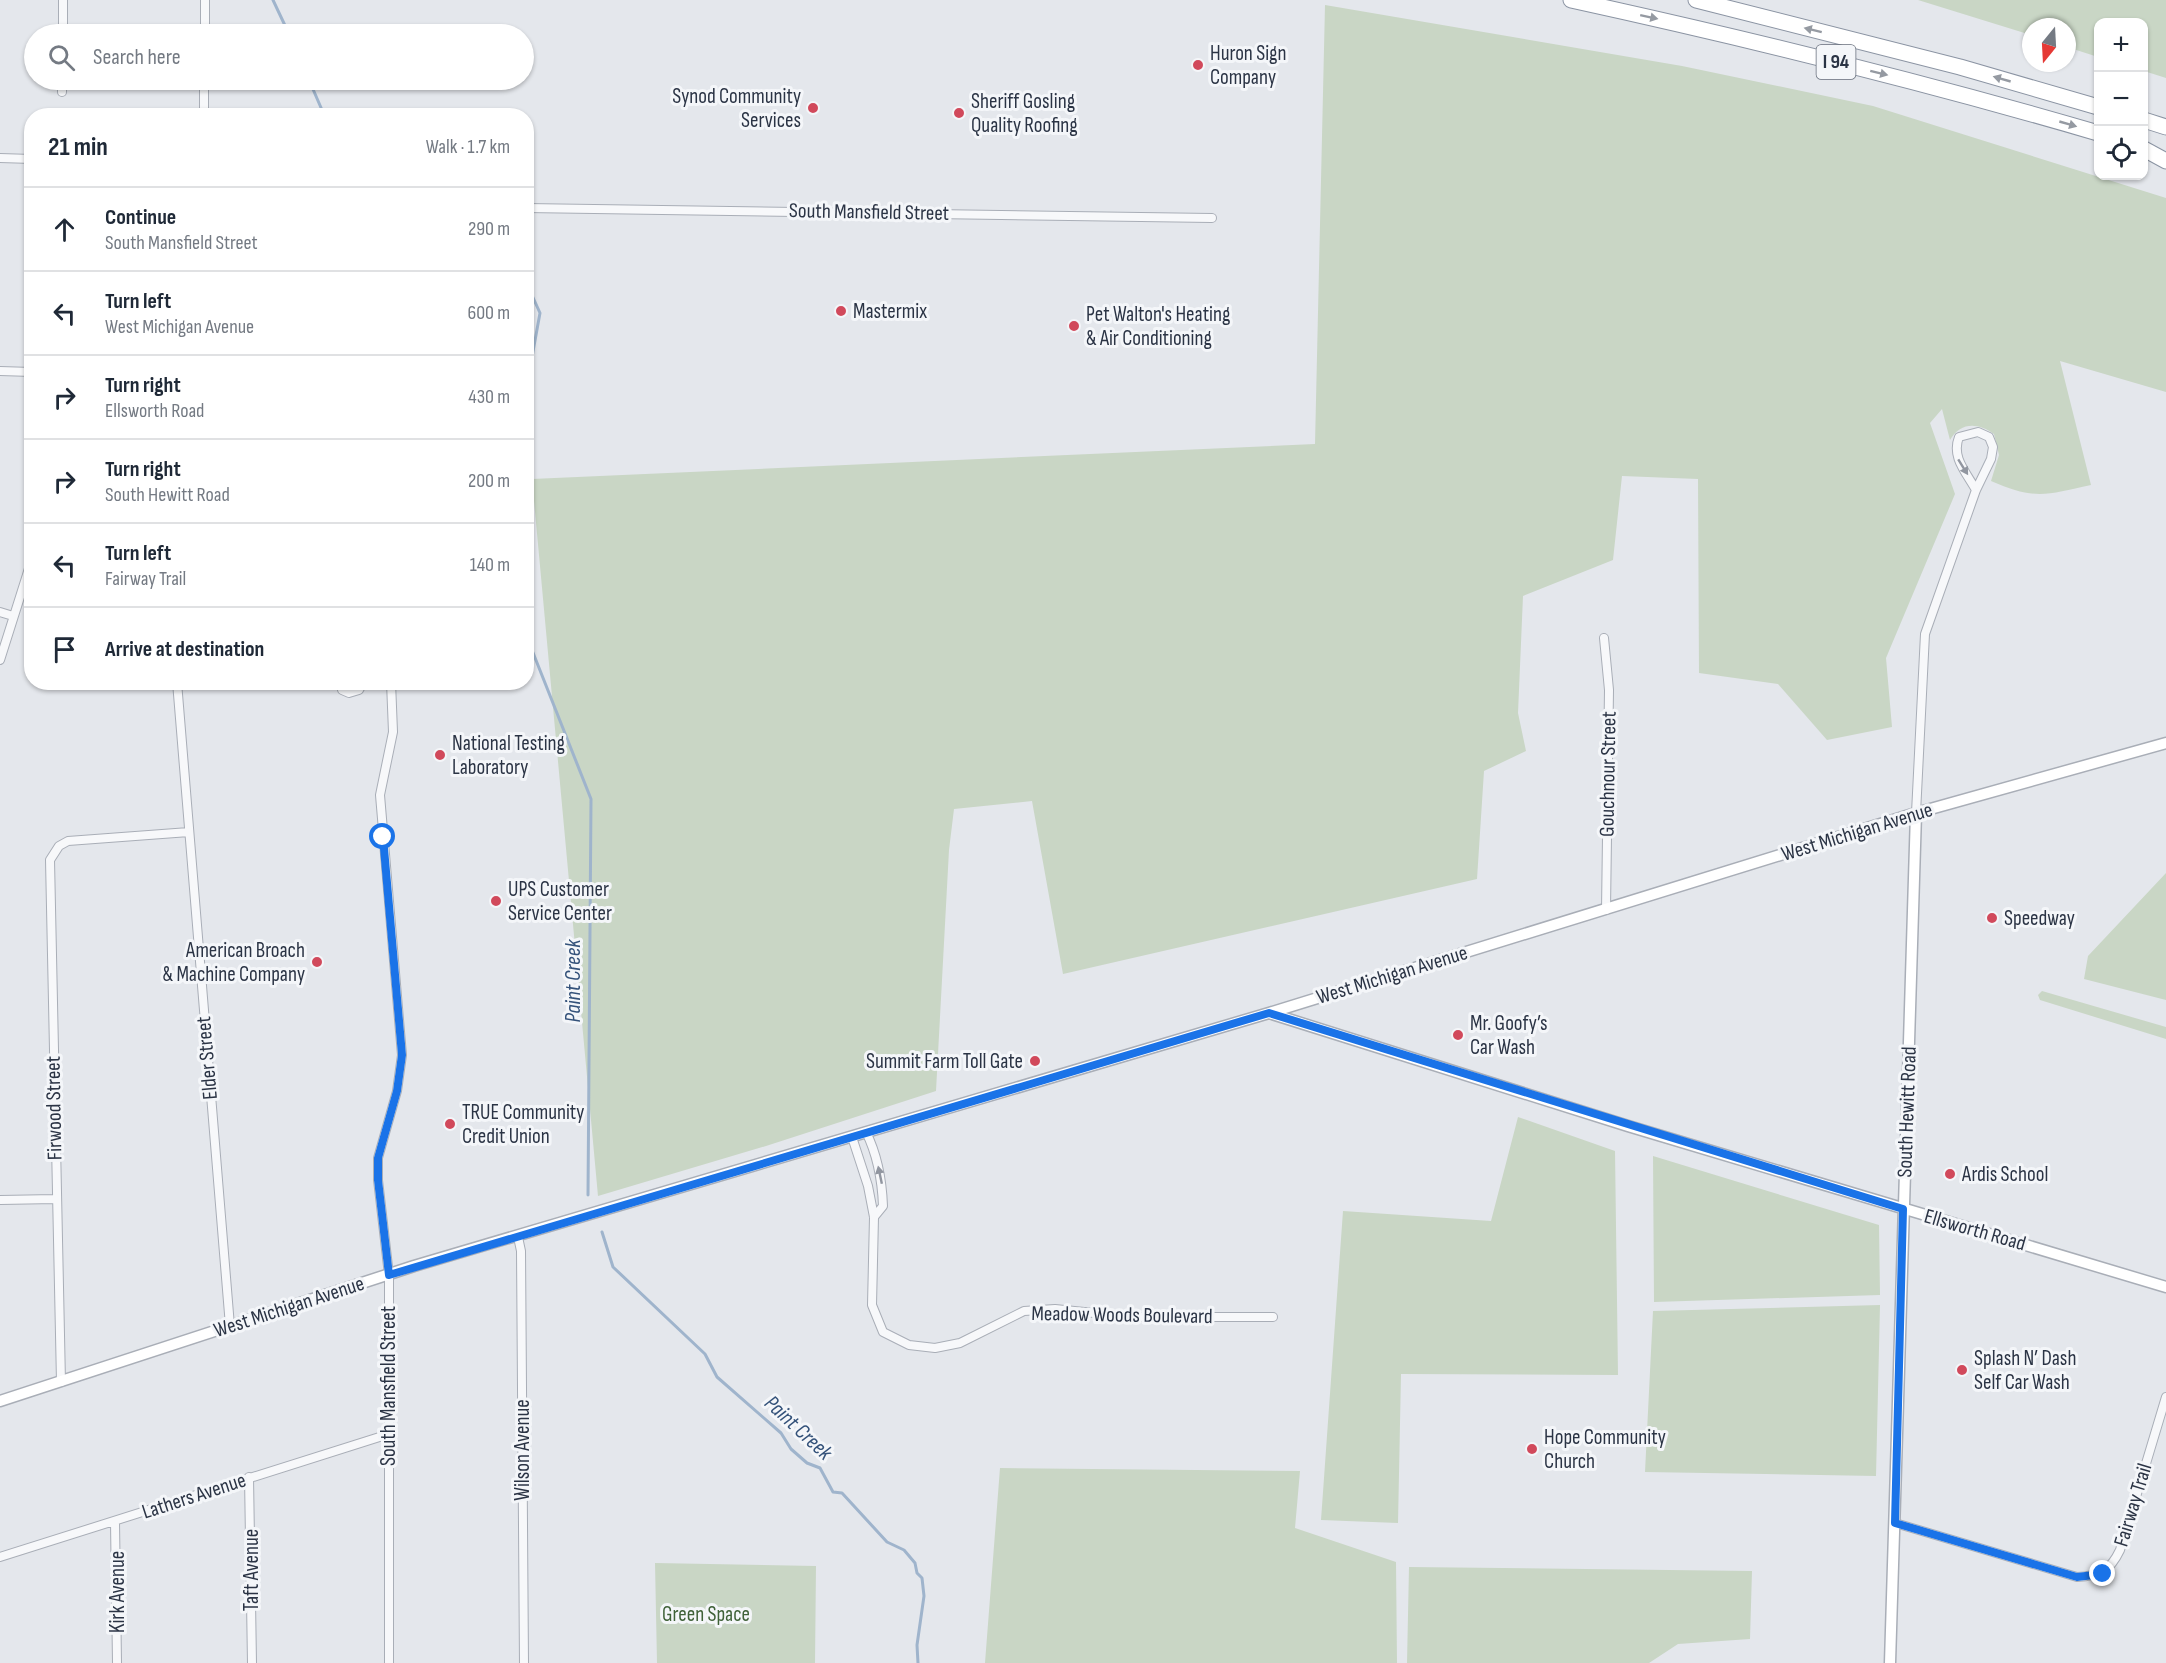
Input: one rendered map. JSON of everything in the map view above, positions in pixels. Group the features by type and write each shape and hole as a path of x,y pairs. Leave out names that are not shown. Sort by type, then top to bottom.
{"highway":[{"name":"I 94","path":"1571,0 1706,29 1920,83 2094,132"},
{"name":"I 94","path":"1696,0 1960,67 2094,106"},
{"path":"2148,121 2166,127"},
{"path":"2148,149 2166,154"},
{"path":"2148,150 2166,161"}],"main road":[{"name":"West Michigan Avenue","path":"0,1401 389,1275 1269,1013 1916,813 2166,743"},
{"name":"South Hewitt Road","path":"1890,1663 1916,813"},
{"name":"Ellsworth Road","path":"1269,1013 1903,1209 2166,1287"}],"street":[{"path":"63,0 63,24"},
{"path":"205,0 205,24"},
{"path":"204,90 204,108"},
{"path":"0,158 24,159"},
{"name":"South Mansfield Street","path":"534,208 1212,218"},
{"path":"0,371 24,372"},
{"path":"1916,813 1925,634 1976,490 1991,459 1993,447 1989,437 1978,432 1959,437 1955,446 1956,457 1976,490"},
{"path":"0,660 24,584"},
{"path":"0,612 14,616"},
{"name":"Gouchnour Street","path":"1604,638 1609,690 1606,910"},
{"name":"Elder Street","path":"178,690 230,1326"},
{"path":"342,690 349,693 359,690"},
{"name":"South Mansfield Street","path":"389,1663 389,1275 378,1180 378,1158 397,1091 402,1055 380,795 393,732 391,690"},
{"name":"Firwood Street","path":"62,1382 49,872 53,852 68,841 189,832"},
{"name":"Meadow Woods Boulevard","path":"866,1132 874,1147 882,1182 883,1206 874,1217"},
{"name":"Meadow Woods Boulevard","path":"852,1137 868,1186 874,1217 871,1263 872,1305 883,1332 909,1345 935,1348 960,1343 1024,1311 1054,1309 1133,1317 1273,1317"},
{"path":"0,1200 56,1199"},
{"name":"Wilson Avenue","path":"518,1237 521,1269 524,1663"},
{"name":"Fairway Trail","path":"1895,1523 2077,1577 2103,1574 2114,1564 2120,1550 2166,1397"},
{"name":"Lathers Avenue","path":"0,1557 389,1434"},
{"name":"Taft Avenue","path":"249,1477 252,1663"},
{"name":"Kirk Avenue","path":"115,1522 117,1663"}],"green space":[{"path":"1918,0 2166,0 2166,78 2148,72 2148,18 2094,18 2094,56 2076,50 2076,18 2022,18 2022,32"},
{"path":"1325,5 1682,66 1873,106 2094,175 2094,180 2109,180 2166,198 2166,392 2060,361 2091,485 2040,494 2006,487 1991,481 1999,455 1994,434 1982,427 1970,426 1959,430 1950,440 1942,409 1930,423 1955,494 1886,658 1892,727 1827,740 1778,684 1699,673 1698,479 1622,476 1613,560 1523,596 1518,713 1526,751 1484,771 1477,879 1063,974 1032,801 954,809 949,850 936,1091 766,1146 598,1196 534,501 534,479 1315,444"},
{"path":"2166,873 2166,1000 2084,979 2088,956"},
{"path":"2042,991 2166,1027 2166,1039 2040,1000 2038,995"},
{"path":"1518,1117 1615,1151 1618,1375 1401,1374 1398,1523 1321,1520 1343,1211 1491,1221"},
{"path":"1653,1156 1879,1225 1880,1295 1654,1302"},
{"path":"1880,1305 1876,1476 1645,1472 1653,1311"},
{"path":"1000,1468 1300,1471 1295,1528 1396,1562 1397,1663 985,1663"},
{"name":"Green Space","path":"655,1563 816,1566 815,1663 657,1663"},
{"path":"1409,1567 1752,1571 1750,1639 1678,1644 1649,1663 1407,1663"}],"waterway":[{"name":"Paint Creek","path":"273,0 284,24"},
{"name":"Paint Creek","path":"313,90 321,108"},
{"name":"Paint Creek","path":"534,300 540,313 534,346"},
{"name":"Paint Creek","path":"534,655 591,799 588,1195"},
{"name":"Paint Creek","path":"602,1232 613,1267 705,1354 717,1377 781,1433 791,1449 807,1463 820,1468 833,1492 842,1493 887,1542 904,1550 915,1563 917,1573 922,1578 924,1596 917,1645 918,1663"}],"place":[{"name":"Huron Sign Company","path":"1198,65"},
{"name":"Synod Community Services","path":"813,108"},
{"name":"Sheriff Gosling Quality Roofing","path":"959,113"},
{"name":"Mastermix","path":"841,311"},
{"name":"Pet Walton's Heating & Air Conditioning","path":"1074,326"},
{"name":"National Testing Laboratory","path":"440,755"},
{"name":"UPS Customer Service Center","path":"496,901"},
{"name":"Speedway","path":"1992,918"},
{"name":"American Broach & Machine Company","path":"317,962"},
{"name":"Mr. Goofy’s Car Wash","path":"1458,1035"},
{"name":"Summit Farm Toll Gate","path":"1035,1061"},
{"name":"TRUE Community Credit Union","path":"450,1124"},
{"name":"Ardis School","path":"1950,1174"},
{"name":"Splash N’ Dash Self Car Wash","path":"1962,1370"},
{"name":"Hope Community Church","path":"1532,1449"}],"route":[{"path":"383,837 402,1055 397,1091 378,1158 378,1180 389,1275 1269,1013 1628,1126 1903,1209 1895,1523 2077,1577 2093,1577 2103,1574"}]}
